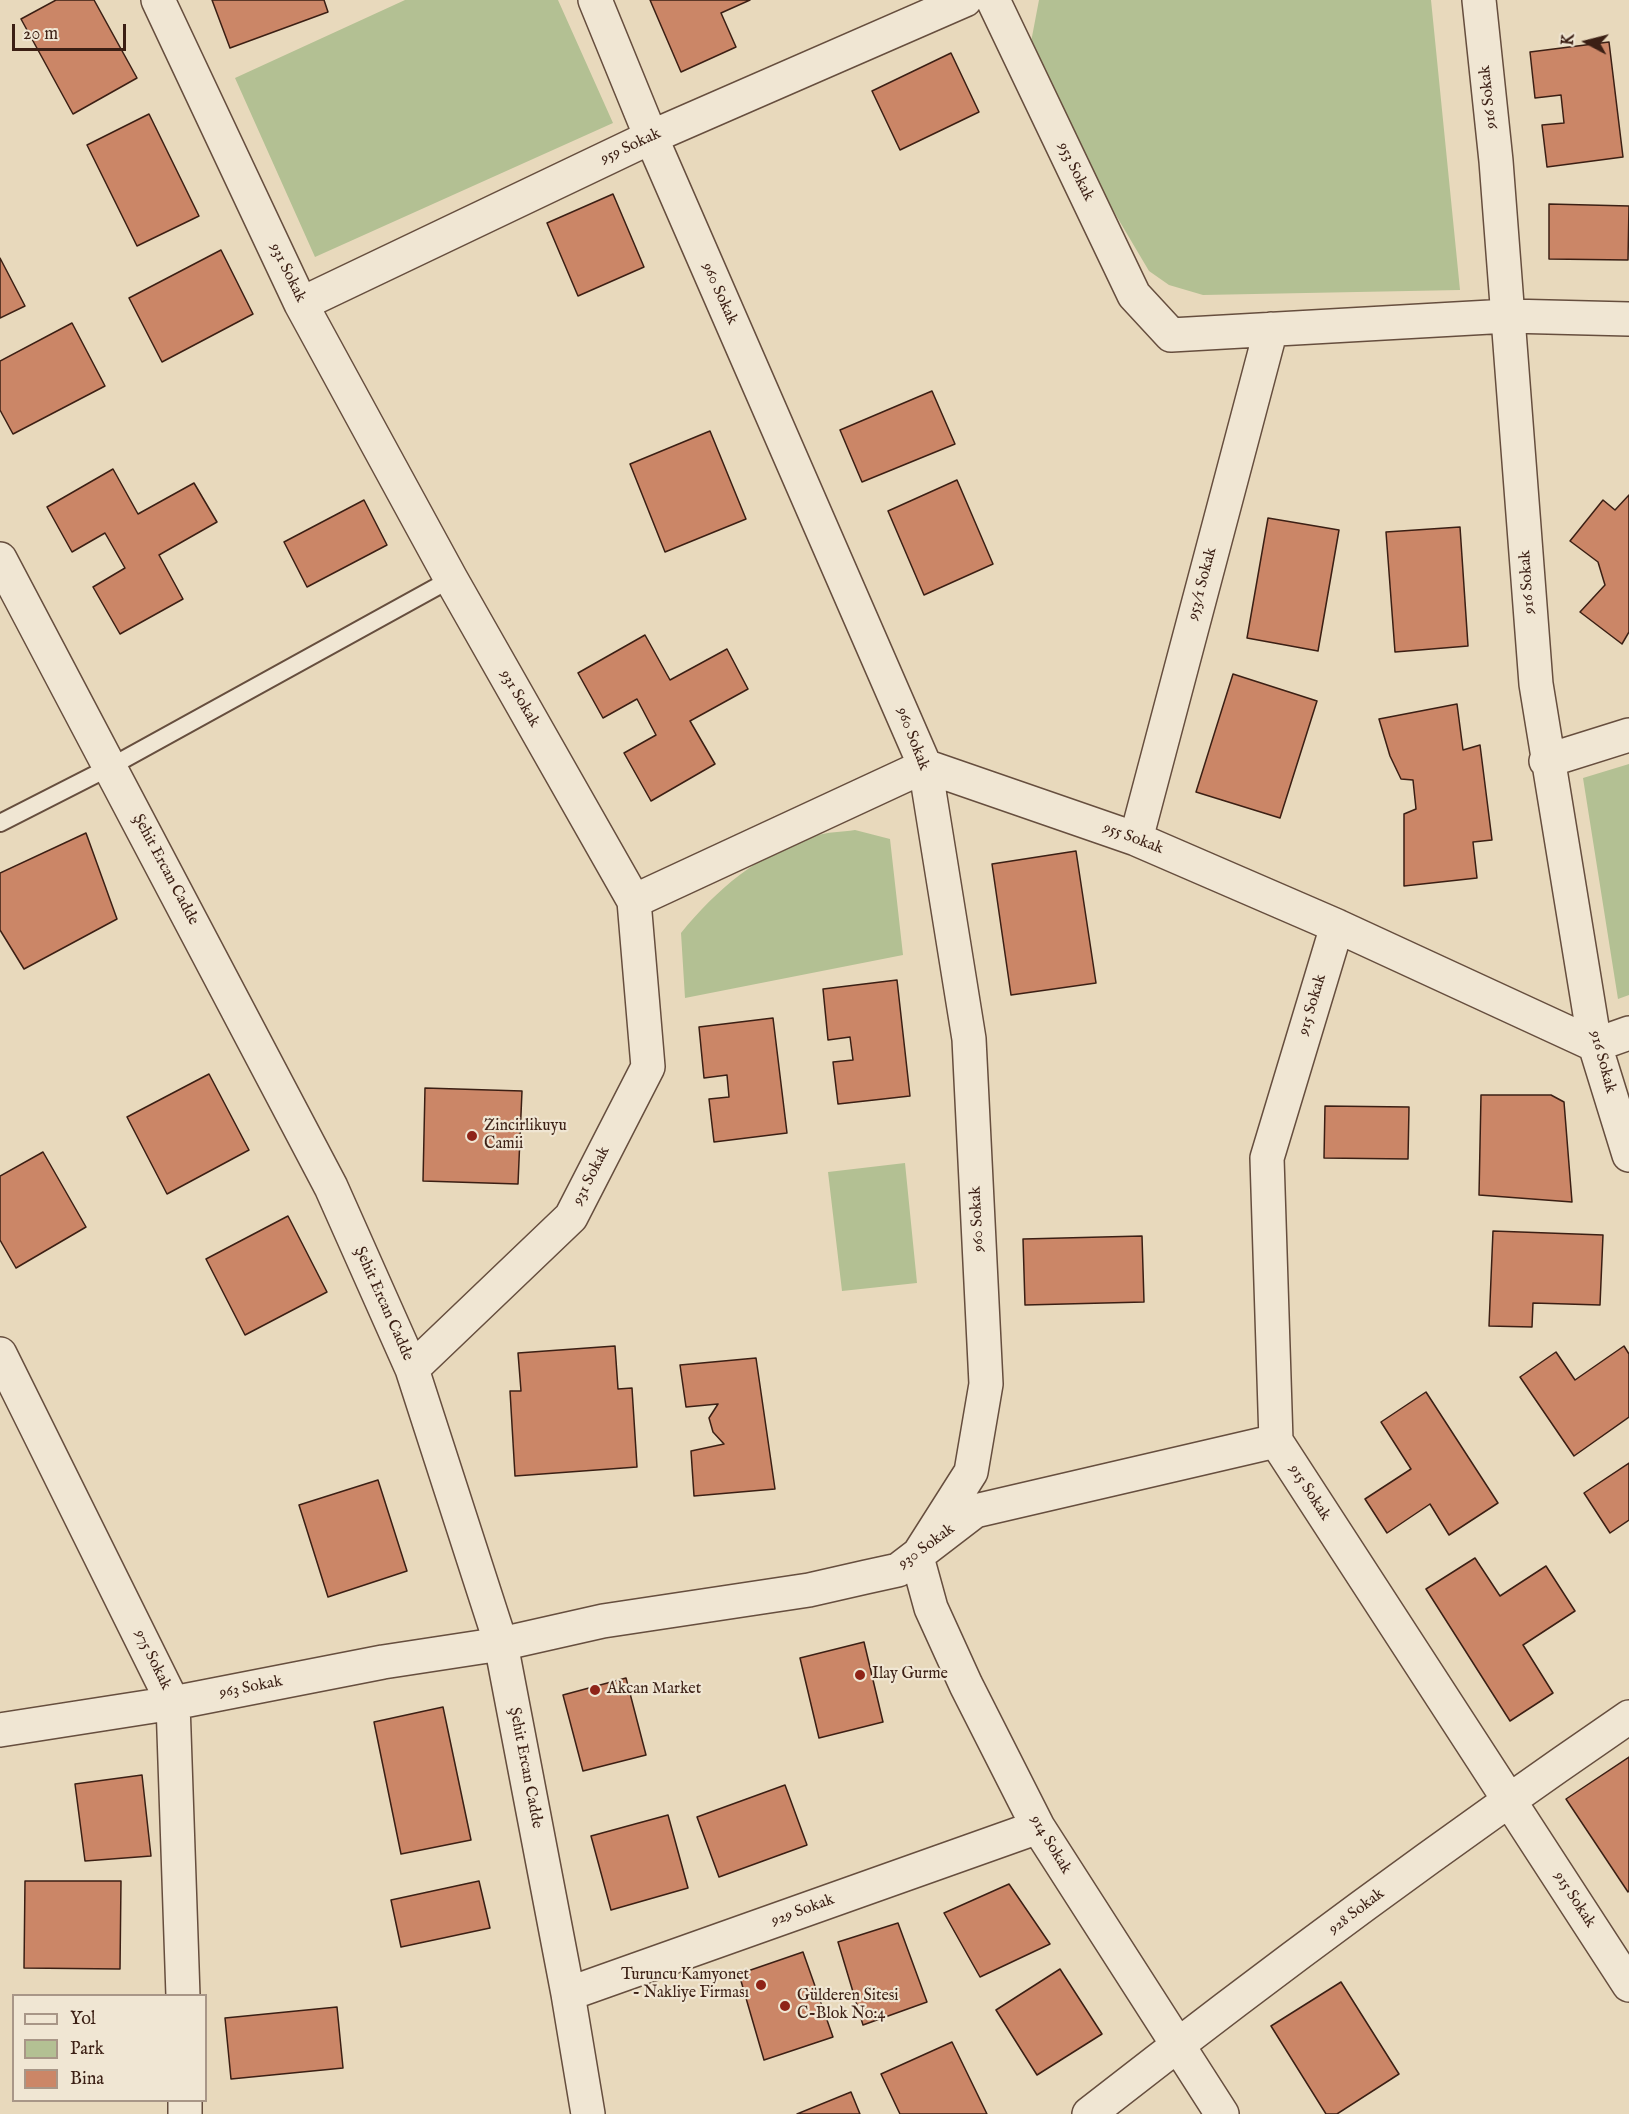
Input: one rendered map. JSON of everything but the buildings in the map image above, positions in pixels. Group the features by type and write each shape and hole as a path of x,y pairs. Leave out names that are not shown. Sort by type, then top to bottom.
{"street":[{"name":"931 Sokak","path":"158,0 301,304 451,579 634,902 648,1067 571,1217 412,1369"},
{"name":"960 Sokak","path":"595,0 651,137 925,766 969,1039 986,1384 971,1472 917,1557"},
{"name":"959 Sokak","path":"301,304 651,137 965,0"},
{"name":"953 Sokak","path":"993,0 1134,295 1171,335 1271,329"},
{"name":"916 Sokak","path":"1479,0 1508,316 1536,684 1546,761 1595,1045 1629,1155"},
{"path":"1271,329 1508,316 1629,319"},
{"name":"953/1 Sokak","path":"1136,838 1271,329"},
{"name":"Şehit Ercan Cadde","path":"0,559 331,1186 412,1369 501,1644 568,1994 588,2114"},
{"path":"1546,761 1629,735"},
{"path":"634,902 925,766"},
{"name":"955 Sokak","path":"925,766 1136,838 1337,926 1595,1045"},
{"name":"915 Sokak","path":"1337,926 1268,1158 1276,1442 1629,1984"},
{"path":"1595,1045 1629,1033"},
{"name":"975 Sokak","path":"4,1369 173,1703 183,1994"},
{"name":"930 Sokak","path":"501,1644 603,1621 809,1590 898,1570 975,1510 1276,1442"},
{"name":"914 Sokak","path":"917,1557 931,1608 966,1685 1038,1827 1222,2114"},
{"name":"963 Sokak","path":"0,1730 173,1703 383,1662 501,1644"},
{"name":"928 Sokak","path":"1089,2114 1177,2045 1508,1800 1629,1716"},
{"name":"929 Sokak","path":"568,1994 1038,1827"}],"lane":[{"path":"0,823 110,767 451,579"}],"green space":[{"path":"405,0 558,0 613,123 315,257 235,78"},
{"path":"1039,0 1431,0 1460,290 1203,295 1169,285 1149,271 1085,163 1031,42"},
{"path":"1629,764 1629,995 1618,999 1583,778"},
{"path":"855,830 890,839 903,955 685,998 681,933 709,902 740,875 775,853 814,836"},
{"path":"905,1163 917,1283 842,1291 828,1172"}],"place":[{"name":"Zincirlikuyu Camii","path":"472,1136"},
{"name":"Ilay Gurme","path":"860,1675"},
{"name":"Akcan Market","path":"595,1690"},
{"name":"Turuncu Kamyonet - Nakliye Firması","path":"761,1985"},
{"name":"Gülderen Sitesi C-Blok No:4","path":"785,2006"}]}
